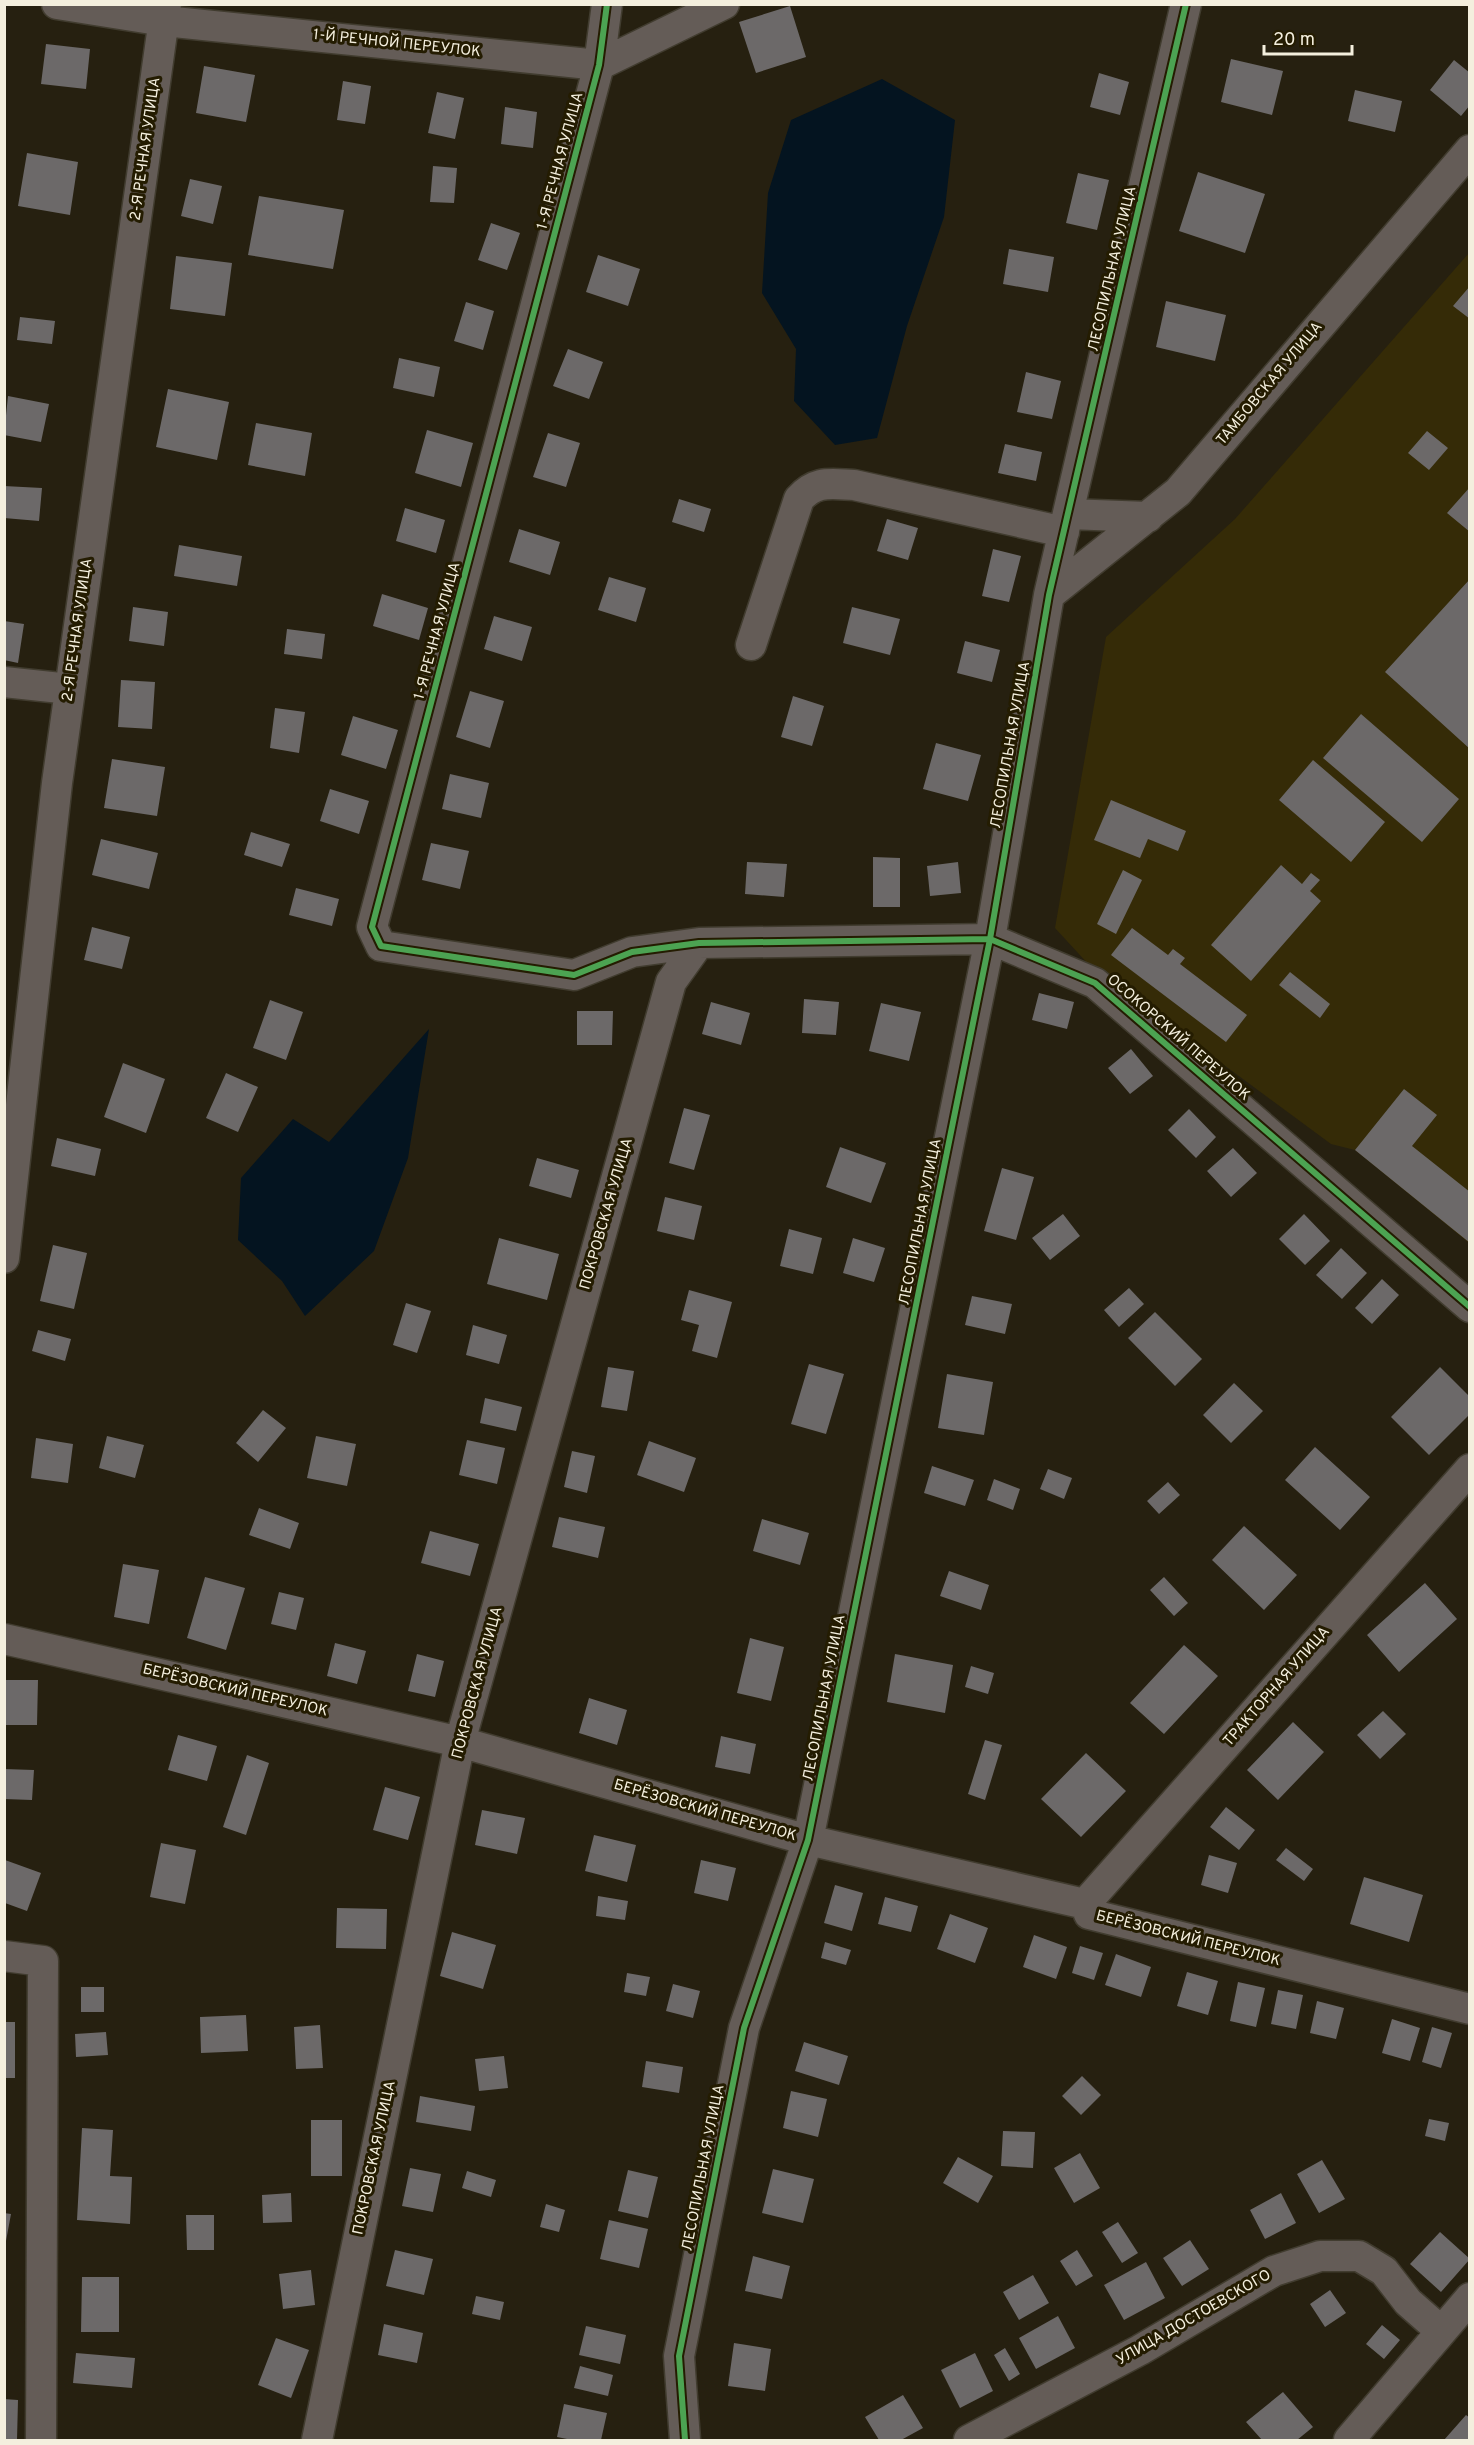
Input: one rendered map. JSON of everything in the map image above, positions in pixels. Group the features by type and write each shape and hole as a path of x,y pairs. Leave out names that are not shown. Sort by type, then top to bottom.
{"street":[{"name":"1-Й РЕЧНОЙ ПЕРЕУЛОК","path":"57,4 165,13 599,65"},
{"name":"1-Я РЕЧНАЯ УЛИЦА","path":"607,4 599,65 372,927 381,946 574,975 632,952 699,943"},
{"path":"599,65 724,4"},
{"name":"ЛЕСОПИЛЬНАЯ УЛИЦА","path":"685,2440 679,2356 742,2040 808,1840 990,939 1049,595 1186,4"},
{"name":"2-Я РЕЧНАЯ УЛИЦА","path":"4,1258 57,783 165,13"},
{"name":"ТАМБОВСКАЯ УЛИЦА","path":"1049,595 1178,492 1470,150"},
{"path":"751,645 799,499 809,488 827,483 854,485 1066,523 1148,517"},
{"path":"4,682 70,689"},
{"name":"ОСОКОРСКИЙ ПЕРЕУЛОК","path":"699,943 990,939 1095,983 1470,1307"},
{"name":"ПОКРОВСКАЯ УЛИЦА","path":"317,2440 460,1742 671,982 699,943"},
{"name":"ТРАКТОРНАЯ УЛИЦА","path":"1085,1904 1470,1469"},
{"name":"БЕРЁЗОВСКИЙ ПЕРЕУЛОК","path":"4,1639 460,1742 808,1840 1085,1904 1089,1914 1470,2009"},
{"path":"4,1956 43,1961 41,2440"},
{"name":"УЛИЦА ДОСТОЕВСКОГО","path":"969,2440 1140,2350 1274,2271 1320,2256 1359,2256 1384,2271 1408,2302 1441,2331"},
{"path":"1349,2440 1470,2298"}],"shaded area":[{"path":"1469,253 1469,1243 1355,1150 1331,1144 1090,966 1055,928 1106,637 1235,519"}],"water":[{"path":"882,79 955,120 944,217 907,326 877,438 835,445 794,401 796,349 762,293 768,193 791,120"},
{"path":"429,1029 408,1158 374,1251 305,1316 282,1281 238,1240 241,1178 293,1119 329,1142"}],"building":[{"path":"790,6 806,57 756,73 739,22"},
{"path":"46,44 90,49 86,89 41,84"},
{"path":"1231,59 1283,71 1272,115 1221,102"},
{"path":"1454,60 1470,73 1470,105 1461,116 1430,90"},
{"path":"204,66 255,75 246,122 196,113"},
{"path":"1099,73 1129,82 1120,115 1090,107"},
{"path":"343,81 371,86 365,124 337,120"},
{"path":"1355,90 1402,101 1395,132 1348,121"},
{"path":"437,92 464,98 455,139 428,133"},
{"path":"505,107 537,112 533,148 501,144"},
{"path":"27,153 78,162 70,215 18,206"},
{"path":"433,166 457,168 454,203 430,202"},
{"path":"1198,172 1265,194 1245,253 1179,231"},
{"path":"1078,173 1109,180 1097,230 1066,223"},
{"path":"190,179 222,186 213,224 181,216"},
{"path":"259,196 344,210 333,269 248,255"},
{"path":"491,223 520,233 507,270 478,260"},
{"path":"1009,249 1054,257 1048,292 1003,284"},
{"path":"598,255 640,269 628,306 586,292"},
{"path":"176,256 232,263 225,316 170,309"},
{"path":"1470,286 1470,319 1453,306"},
{"path":"1166,301 1226,315 1215,361 1156,347"},
{"path":"466,302 494,311 483,350 454,341"},
{"path":"20,317 55,321 52,344 17,340"},
{"path":"568,349 603,362 589,399 553,386"},
{"path":"399,358 440,367 434,397 393,388"},
{"path":"1026,372 1061,381 1052,419 1017,412"},
{"path":"168,389 229,402 217,460 156,447"},
{"path":"8,396 49,404 41,442 4,435"},
{"path":"256,423 312,433 305,476 248,465"},
{"path":"427,430 473,443 461,487 415,473"},
{"path":"1427,431 1448,448 1429,470 1408,453"},
{"path":"548,433 580,443 566,487 533,477"},
{"path":"1005,444 1042,452 1036,481 998,473"},
{"path":"4,486 42,488 39,521 4,518"},
{"path":"1470,487 1470,532 1447,513"},
{"path":"679,499 711,509 704,532 672,522"},
{"path":"405,508 445,520 436,553 396,541"},
{"path":"887,519 918,528 908,560 877,551"},
{"path":"519,529 560,542 550,575 509,562"},
{"path":"179,545 242,556 237,586 174,576"},
{"path":"993,549 1021,556 1009,602 982,596"},
{"path":"609,577 646,588 636,622 598,610"},
{"path":"1470,579 1470,749 1385,672"},
{"path":"382,594 428,608 419,640 373,626"},
{"path":"133,607 168,612 164,646 129,641"},
{"path":"852,607 900,619 890,655 843,643"},
{"path":"494,616 532,627 522,661 484,649"},
{"path":"4,621 24,624 18,663 4,660"},
{"path":"287,629 325,634 322,659 284,654"},
{"path":"965,641 1000,650 992,682 957,673"},
{"path":"121,680 155,682 152,729 118,727"},
{"path":"470,691 504,701 490,748 456,737"},
{"path":"793,696 824,706 812,746 781,737"},
{"path":"275,708 305,712 299,753 270,748"},
{"path":"1361,714 1459,799 1422,842 1323,758"},
{"path":"353,716 398,730 386,769 341,755"},
{"path":"936,743 981,755 968,801 923,789"},
{"path":"112,759 165,767 157,816 104,808"},
{"path":"1313,760 1385,822 1351,862 1279,800"},
{"path":"450,774 489,783 481,818 442,809"},
{"path":"330,789 369,801 359,834 320,821"},
{"path":"1111,800 1186,831 1178,851 1148,839 1140,858 1094,840"},
{"path":"251,832 290,844 282,867 244,855"},
{"path":"101,839 158,853 149,889 92,875"},
{"path":"431,843 469,851 460,889 422,880"},
{"path":"873,857 900,858 900,907 873,907"},
{"path":"747,862 787,864 784,897 745,894"},
{"path":"958,862 961,893 930,896 927,866"},
{"path":"1281,865 1302,884 1311,873 1320,880 1310,891 1321,901 1251,981 1211,945"},
{"path":"1123,870 1142,880 1116,934 1097,924"},
{"path":"296,888 339,899 332,926 289,915"},
{"path":"92,927 130,937 122,969 84,960"},
{"path":"1132,928 1168,955 1173,949 1185,958 1180,964 1247,1015 1226,1042 1111,955"},
{"path":"1290,972 1330,1004 1320,1018 1279,985"},
{"path":"1039,993 1074,1002 1067,1029 1032,1020"},
{"path":"804,999 839,1002 836,1035 802,1033"},
{"path":"270,1000 303,1012 286,1060 253,1048"},
{"path":"711,1002 750,1013 741,1045 702,1034"},
{"path":"881,1003 921,1012 909,1061 869,1051"},
{"path":"577,1011 613,1011 612,1045 577,1045"},
{"path":"1131,1049 1153,1076 1130,1094 1108,1068"},
{"path":"123,1063 165,1079 146,1133 104,1117"},
{"path":"226,1073 258,1087 238,1132 206,1118"},
{"path":"1404,1089 1437,1115 1412,1146 1470,1192 1470,1243 1355,1150"},
{"path":"684,1108 710,1115 694,1170 669,1163"},
{"path":"1189,1109 1216,1137 1196,1158 1168,1130"},
{"path":"57,1138 101,1149 95,1176 51,1166"},
{"path":"840,1147 886,1163 871,1203 826,1187"},
{"path":"1233,1148 1257,1173 1231,1197 1207,1171"},
{"path":"537,1158 579,1170 571,1198 529,1186"},
{"path":"1002,1168 1034,1177 1016,1240 984,1231"},
{"path":"665,1197 702,1206 694,1240 657,1231"},
{"path":"1063,1214 1080,1236 1050,1260 1032,1238"},
{"path":"1304,1214 1330,1241 1305,1265 1279,1239"},
{"path":"789,1229 822,1238 813,1274 780,1266"},
{"path":"499,1238 559,1254 547,1300 487,1284"},
{"path":"853,1238 885,1248 874,1282 843,1273"},
{"path":"53,1245 87,1253 74,1309 40,1301"},
{"path":"1341,1248 1367,1273 1342,1299 1316,1275"},
{"path":"1382,1279 1399,1295 1372,1324 1355,1308"},
{"path":"1129,1288 1144,1304 1119,1327 1104,1310"},
{"path":"689,1290 732,1302 717,1358 692,1351 699,1325 681,1320"},
{"path":"972,1296 1012,1304 1005,1334 965,1325"},
{"path":"406,1303 431,1311 417,1353 393,1345"},
{"path":"1155,1312 1202,1359 1175,1386 1128,1338"},
{"path":"473,1325 507,1335 499,1364 466,1355"},
{"path":"38,1330 71,1339 65,1361 32,1351"},
{"path":"809,1364 844,1374 826,1434 791,1424"},
{"path":"608,1367 634,1371 627,1411 601,1407"},
{"path":"1440,1367 1470,1397 1470,1414 1429,1455 1391,1417"},
{"path":"947,1374 993,1382 984,1435 938,1428"},
{"path":"1234,1383 1263,1411 1231,1443 1203,1415"},
{"path":"485,1398 522,1407 516,1431 480,1423"},
{"path":"263,1410 286,1428 258,1462 236,1443"},
{"path":"107,1436 144,1445 135,1478 99,1468"},
{"path":"316,1436 356,1444 347,1486 307,1478"},
{"path":"36,1438 73,1444 68,1483 31,1478"},
{"path":"467,1440 505,1448 497,1484 459,1475"},
{"path":"649,1441 696,1458 684,1492 637,1475"},
{"path":"1315,1447 1370,1497 1340,1530 1285,1480"},
{"path":"572,1451 595,1456 587,1493 564,1487"},
{"path":"932,1466 974,1480 965,1506 924,1493"},
{"path":"1048,1469 1072,1478 1064,1499 1040,1489"},
{"path":"994,1479 1020,1489 1013,1510 987,1500"},
{"path":"1168,1482 1180,1495 1159,1514 1147,1501"},
{"path":"259,1508 299,1523 290,1549 249,1535"},
{"path":"559,1517 605,1527 598,1558 552,1547"},
{"path":"762,1519 809,1533 800,1565 753,1551"},
{"path":"1244,1526 1297,1575 1264,1610 1212,1560"},
{"path":"430,1531 479,1544 470,1576 421,1563"},
{"path":"123,1564 159,1570 149,1624 114,1617"},
{"path":"949,1571 989,1585 981,1610 940,1596"},
{"path":"205,1577 245,1588 226,1650 187,1638"},
{"path":"1164,1577 1188,1603 1174,1616 1150,1590"},
{"path":"1425,1583 1457,1619 1399,1672 1367,1635"},
{"path":"279,1592 304,1598 296,1630 271,1624"},
{"path":"750,1638 784,1647 771,1701 737,1693"},
{"path":"335,1643 366,1651 357,1684 327,1676"},
{"path":"1184,1645 1218,1676 1164,1734 1130,1703"},
{"path":"417,1654 444,1661 435,1697 408,1691"},
{"path":"895,1654 953,1665 945,1713 887,1702"},
{"path":"971,1666 994,1673 988,1694 965,1687"},
{"path":"4,1680 38,1680 37,1725 4,1725"},
{"path":"589,1698 627,1710 617,1745 579,1733"},
{"path":"1383,1711 1406,1734 1380,1759 1357,1735"},
{"path":"1293,1722 1324,1752 1278,1800 1247,1770"},
{"path":"178,1735 217,1746 207,1781 168,1770"},
{"path":"721,1736 756,1744 750,1774 715,1767"},
{"path":"985,1740 1002,1745 985,1800 968,1794"},
{"path":"1086,1753 1126,1791 1081,1837 1041,1799"},
{"path":"247,1755 269,1763 246,1835 223,1827"},
{"path":"4,1769 34,1770 32,1800 4,1799"},
{"path":"385,1787 420,1797 408,1840 373,1830"},
{"path":"1226,1807 1255,1830 1239,1850 1210,1827"},
{"path":"482,1810 525,1818 517,1854 475,1845"},
{"path":"594,1835 636,1845 627,1882 585,1871"},
{"path":"161,1843 196,1850 185,1904 150,1897"},
{"path":"1286,1848 1313,1869 1304,1881 1276,1860"},
{"path":"1209,1855 1237,1863 1228,1893 1201,1885"},
{"path":"5,1860 41,1873 27,1911 5,1903"},
{"path":"701,1860 736,1868 728,1901 694,1893"},
{"path":"1364,1877 1423,1895 1409,1942 1350,1924"},
{"path":"835,1885 863,1893 852,1931 824,1923"},
{"path":"598,1896 628,1901 625,1920 596,1916"},
{"path":"885,1897 918,1906 911,1932 878,1924"},
{"path":"337,1908 387,1909 386,1949 336,1948"},
{"path":"950,1914 988,1928 975,1963 937,1949"},
{"path":"452,1932 496,1945 483,1989 440,1976"},
{"path":"1034,1935 1067,1947 1056,1979 1023,1967"},
{"path":"825,1942 851,1950 846,1965 821,1958"},
{"path":"1080,1946 1103,1953 1094,1980 1072,1973"},
{"path":"1116,1954 1151,1967 1141,1997 1105,1985"},
{"path":"1187,1972 1218,1981 1208,2015 1177,2006"},
{"path":"627,1973 650,1977 646,1996 624,1992"},
{"path":"1238,1982 1265,1988 1256,2027 1230,2021"},
{"path":"673,1984 700,1991 693,2018 666,2011"},
{"path":"81,1987 104,1987 104,2012 81,2012"},
{"path":"1278,1990 1303,1995 1296,2029 1271,2024"},
{"path":"1317,2001 1344,2008 1336,2039 1310,2033"},
{"path":"246,2015 248,2051 201,2053 200,2017"},
{"path":"1392,2019 1420,2028 1410,2061 1382,2053"},
{"path":"4,2022 15,2022 15,2078 4,2078"},
{"path":"320,2025 323,2068 296,2069 294,2027"},
{"path":"1432,2027 1452,2033 1441,2068 1422,2062"},
{"path":"106,2032 108,2055 76,2057 75,2034"},
{"path":"804,2042 848,2056 839,2085 795,2071"},
{"path":"504,2056 508,2088 479,2091 475,2059"},
{"path":"646,2061 683,2067 679,2093 642,2087"},
{"path":"1082,2076 1101,2095 1081,2115 1062,2096"},
{"path":"791,2091 827,2099 818,2137 783,2128"},
{"path":"420,2096 475,2106 471,2131 416,2122"},
{"path":"1429,2119 1449,2123 1445,2141 1425,2136"},
{"path":"311,2120 342,2120 342,2176 311,2176"},
{"path":"82,2128 113,2130 110,2176 132,2177 130,2224 77,2220"},
{"path":"1003,2131 1035,2132 1033,2168 1001,2166"},
{"path":"1080,2153 1100,2188 1074,2203 1054,2168"},
{"path":"958,2157 993,2176 978,2203 943,2183"},
{"path":"1322,2160 1345,2199 1319,2213 1297,2174"},
{"path":"410,2168 441,2174 433,2212 402,2206"},
{"path":"773,2169 814,2179 803,2223 762,2213"},
{"path":"628,2170 658,2177 648,2218 618,2211"},
{"path":"467,2171 496,2180 491,2197 462,2188"},
{"path":"291,2193 292,2222 263,2223 262,2195"},
{"path":"1281,2193 1296,2223 1265,2239 1250,2210"},
{"path":"546,2204 565,2210 559,2232 540,2227"},
{"path":"4,2213 11,2214 6,2241 4,2241"},
{"path":"186,2215 214,2215 214,2250 187,2250"},
{"path":"609,2220 648,2229 639,2268 600,2259"},
{"path":"1118,2222 1138,2253 1122,2263 1102,2232"},
{"path":"1440,2232 1470,2259 1441,2292 1410,2264"},
{"path":"1190,2240 1209,2269 1182,2286 1163,2258"},
{"path":"395,2250 433,2259 424,2295 386,2286"},
{"path":"1077,2250 1093,2276 1076,2286 1060,2261"},
{"path":"753,2256 790,2266 782,2299 745,2291"},
{"path":"1146,2262 1165,2298 1124,2320 1104,2285"},
{"path":"311,2270 315,2305 283,2309 279,2274"},
{"path":"1033,2275 1049,2303 1019,2320 1003,2292"},
{"path":"82,2277 119,2277 119,2332 81,2332"},
{"path":"1330,2290 1346,2313 1325,2327 1310,2304"},
{"path":"476,2296 504,2302 500,2320 472,2314"},
{"path":"1058,2316 1075,2348 1036,2369 1019,2338"},
{"path":"384,2324 423,2333 417,2363 378,2355"},
{"path":"1382,2325 1400,2340 1384,2359 1366,2344"},
{"path":"586,2326 626,2335 620,2364 579,2355"},
{"path":"276,2338 309,2350 291,2398 258,2385"},
{"path":"734,2343 771,2349 765,2391 728,2386"},
{"path":"1005,2348 1020,2374 1009,2381 994,2355"},
{"path":"76,2353 135,2358 132,2388 73,2383"},
{"path":"975,2353 993,2391 960,2408 941,2370"},
{"path":"580,2366 613,2375 608,2396 574,2388"},
{"path":"1283,2392 1313,2427 1297,2440 1262,2440 1246,2422"},
{"path":"903,2395 923,2428 901,2440 879,2440 865,2417"},
{"path":"4,2399 18,2400 17,2440 4,2440"},
{"path":"564,2404 607,2413 601,2440 572,2440 557,2437"},
{"path":"1466,2415 1470,2418 1470,2440 1444,2440"}],"cycle path":[{"path":"607,4 599,65 372,927 381,946 574,975 632,952 699,943 990,939 1095,983 1470,1307"},
{"path":"685,2440 679,2356 744,2028 808,1840 990,939 1049,595 1186,4"}]}
